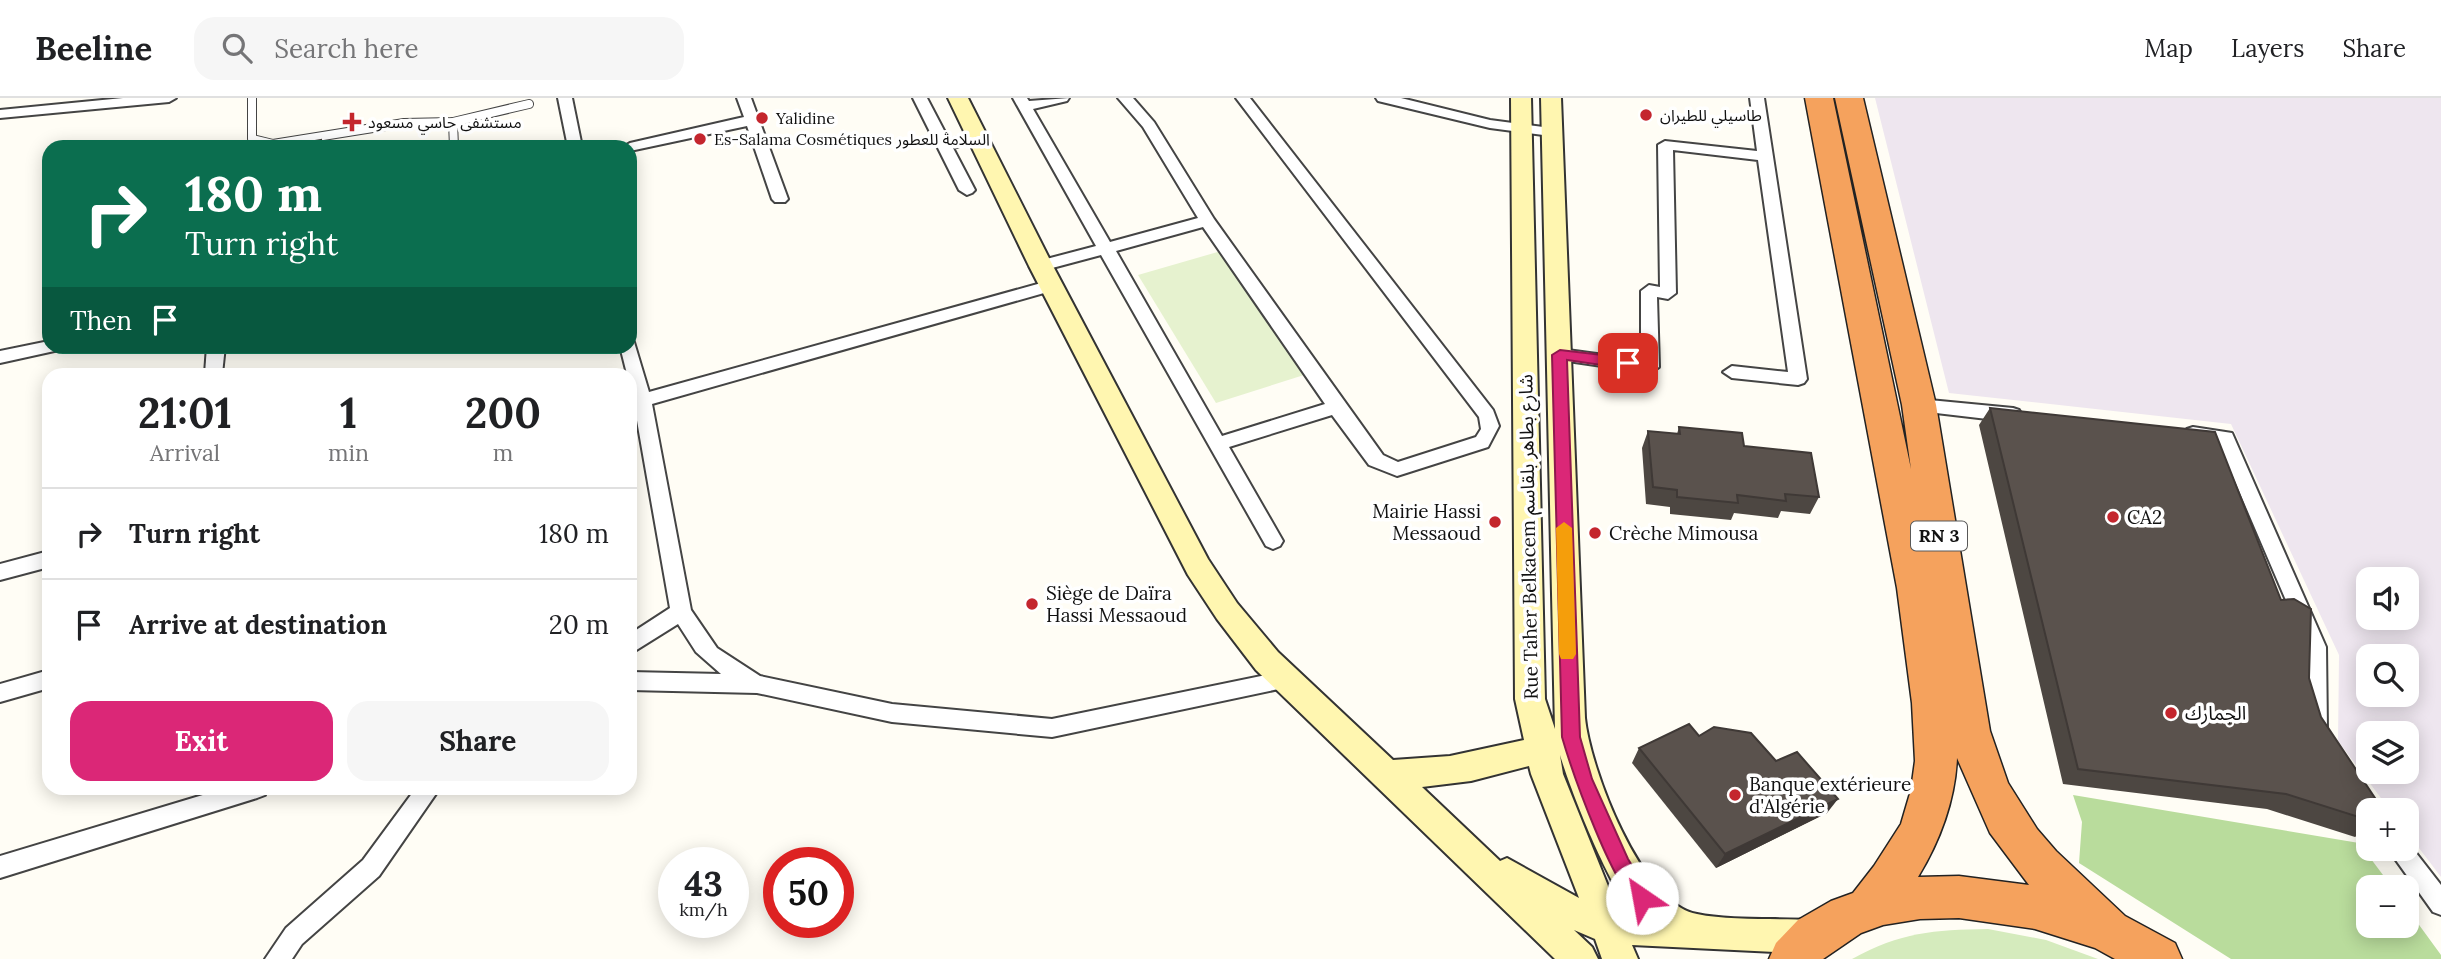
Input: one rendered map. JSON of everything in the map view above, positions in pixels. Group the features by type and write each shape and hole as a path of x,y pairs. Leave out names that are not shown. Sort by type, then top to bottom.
{"highway":[{"name":"RN 3","path":"1819,98 1920,605 1934,712 1933,788 1916,844 1896,875 1868,909"},
{"name":"RN 3","path":"1849,98 1919,405 1969,731 1979,770 1999,811 2028,853 2065,894 2109,932"},
{"path":"1803,948 1868,909 1911,899 1970,897 2007,901 2057,913 2109,932 2159,959"}],"main road":[{"path":"958,98 1046,275 1198,567 1248,639 1286,680 1580,959"},
{"name":"Rue Taher Belkacem شارع بطاهر بلقاسم","path":"1521,98 1536,130 1560,355 1571,737 1583,779 1630,882 1658,911 1676,923 1695,930 1803,948"},
{"name":"Rue Taher Belkacem شارع بطاهر بلقاسم","path":"1550,98 1536,130 1525,499 1530,699 1540,750 1556,798 1620,959"},
{"path":"1384,774 1449,772 1481,767 1540,750 1571,737"},
{"path":"1460,845 1560,906 1607,927 1695,930"}],"street":[{"path":"0,114 169,98"},
{"path":"565,98 574,140"},
{"path":"744,98 780,199"},
{"path":"920,98 967,190"},
{"path":"1062,98 1022,102 1273,541"},
{"path":"1125,98 1149,125 1207,221 1376,460 1397,469 1482,442 1490,433 1491,425 1487,415 1243,98"},
{"path":"1383,98 1490,124 1536,130"},
{"path":"1732,372 1798,379 1757,98"},
{"path":"637,145 752,120"},
{"path":"945,146 977,136"},
{"path":"1560,355 1650,366 1649,291 1668,293 1665,145 1766,156"},
{"path":"637,402 1046,275 1106,250 1207,221"},
{"path":"0,357 42,348"},
{"path":"1919,405 2026,416"},
{"path":"637,407 681,611 702,646 720,666 757,684"},
{"path":"1218,444 1336,407"},
{"path":"2173,432 2226,438 2316,648 2316,732 2325,743"},
{"path":"0,572 42,561"},
{"path":"637,640 681,611"},
{"path":"637,681 757,684 892,713 1052,728 1286,680"},
{"path":"0,693 42,681"},
{"path":"0,867 234,795"},
{"path":"277,959 294,936 371,868 424,795"},
{"path":"2410,861 2441,904"}],"lane":[{"path":"252,98 252,139 256,140"},
{"path":"297,140 404,122 453,122 528,104"},
{"path":"453,122 454,140"}],"shaded area":[{"path":"1875,98 2441,98 2441,877 2419,848 2419,798 2381,798 2370,784 2419,784 2419,721 2356,721 2356,765 2338,741 2339,655 2231,424 1949,393"}],"green space":[{"path":"1221,251 1304,375 1216,403 1138,275"},
{"path":"2073,795 2356,842 2356,861 2372,861 2383,875 2356,875 2356,938 2419,938 2419,925 2441,955 2441,959 2231,959 2079,863 2082,822"},
{"path":"1988,929 2046,940 2098,959 1852,959 1886,943 1918,934"}],"building":[{"path":"1990,408 2215,432 2281,600 2294,599 2311,609 2309,678 2321,717 2356,770 2356,784 2366,784 2375,798 2356,798 2356,816 2286,794 2078,769"},
{"path":"1679,427 1742,433 1744,446 1811,453 1819,497 1785,494 1786,501 1737,495 1738,503 1677,497 1677,490 1653,487 1648,431 1680,434"},
{"name":"Banque extérieure d'Algérie","path":"1689,724 1699,736 1714,727 1751,733 1776,761 1797,752 1838,799 1725,854 1639,748"}],"slow traffic":[{"path":"1564,528 1567,654"}],"place":[{"name":"طاسيلي للطيران","path":"1646,115"},
{"name":"Yalidine","path":"762,118"},
{"name":"مستشفى حاسي مسعود","path":"352,122"},
{"name":"Es-Salama Cosmétiques السلامة للعطور","path":"700,139"},
{"name":"CA2","path":"2113,517"},
{"name":"Mairie Hassi Messaoud","path":"1495,522"},
{"name":"Crèche Mimousa","path":"1595,533"},
{"name":"Siège de Daïra Hassi Messaoud","path":"1032,604"},
{"name":"الجمارك","path":"2171,713"},
{"name":"Banque extérieure d'Algérie","path":"1735,795"}],"route":[{"path":"1628,363 1560,355 1571,737 1583,779 1630,882 1642,898"}]}
